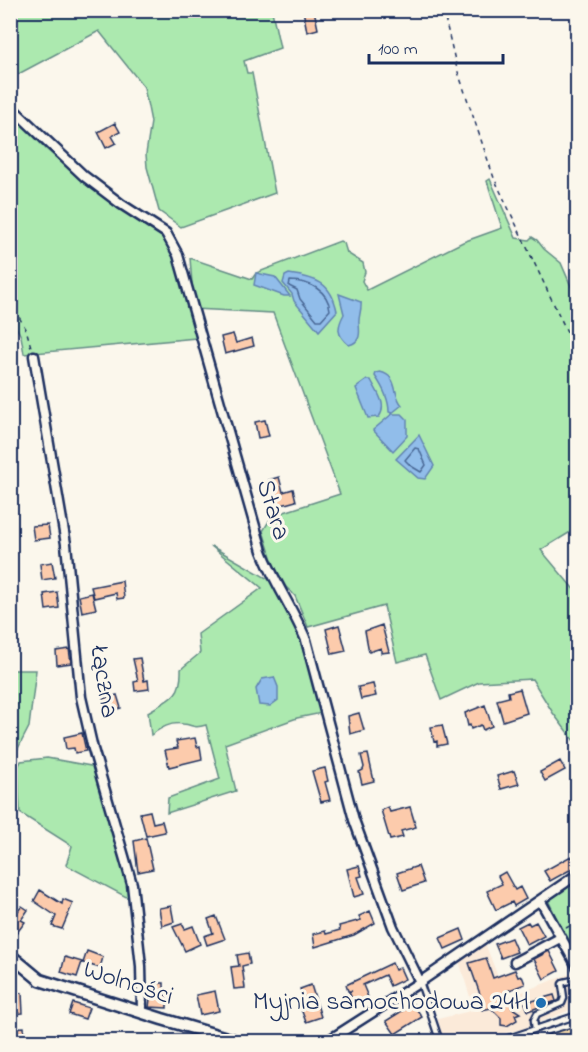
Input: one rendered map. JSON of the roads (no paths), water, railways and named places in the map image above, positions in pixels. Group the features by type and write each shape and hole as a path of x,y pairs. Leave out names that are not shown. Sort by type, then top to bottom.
{"main road":[{"path":"551,1041 578,1034"}],"street":[{"name":"Stara","path":"10,106 84,176 121,204 166,233 180,259 262,551 306,640 354,820 393,927 420,982"},
{"name":"Łączna","path":"34,356 66,544 81,697 93,749 132,884 141,966 142,1011"},
{"path":"326,1041 420,982 578,874"},
{"path":"540,900 578,968"},
{"path":"515,962 559,935"},
{"name":"Wolności","path":"10,955 40,980 240,1041"}],"lane":[{"path":"535,1029 534,1020 537,1014 562,1003 564,998 562,984 578,979"},
{"path":"420,982 440,1041"},
{"path":"497,1041 578,1015"}],"water":[{"path":"256,273 275,277 290,296 254,285"},
{"path":"289,274 307,277 321,283 331,294 337,311 319,331 294,301 292,294 283,283 285,276"},
{"path":"339,294 361,302 359,337 356,342 349,345 339,331 344,314"},
{"path":"380,372 393,381 402,405 392,413 389,412 385,393 375,376"},
{"path":"367,380 371,380 381,398 382,408 379,417 368,418 356,388"},
{"path":"392,414 402,414 407,419 407,436 393,451 373,430"},
{"path":"419,435 434,466 425,479 418,478 396,459"},
{"path":"274,677 278,687 278,700 270,706 259,705 256,689 262,679"}],"place":[{"name":"Myjnia samochodowa 24H","path":"541,1003"}]}
